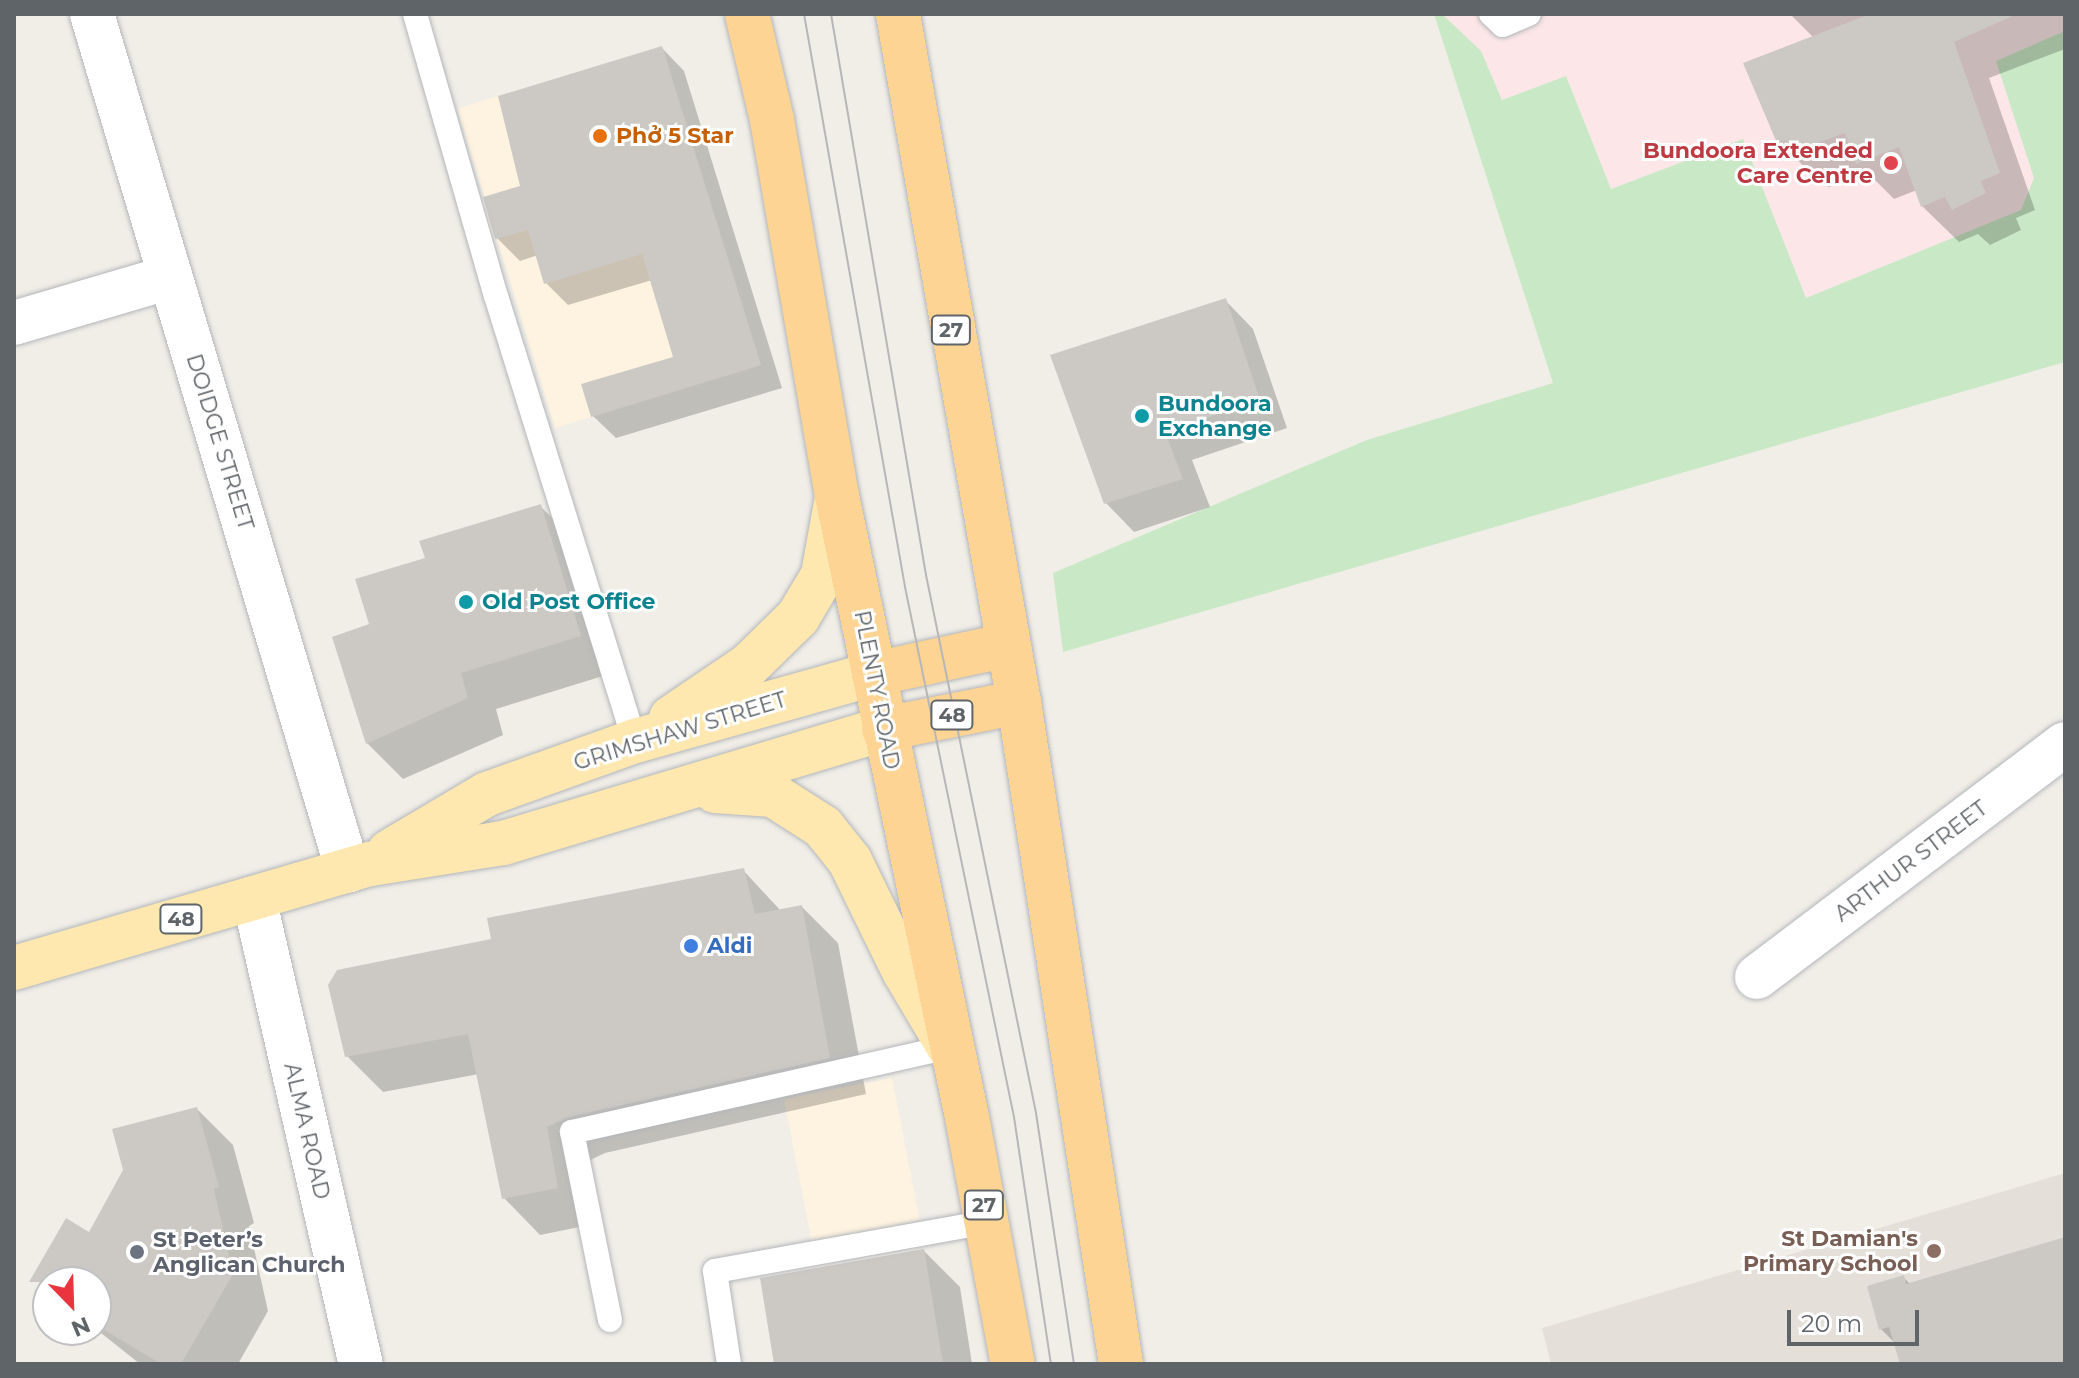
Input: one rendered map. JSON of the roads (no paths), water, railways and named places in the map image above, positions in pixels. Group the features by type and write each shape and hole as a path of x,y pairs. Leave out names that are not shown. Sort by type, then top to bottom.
{"highway":[{"name":"PLENTY ROAD","path":"747,14 772,120 837,496 987,1222 1013,1364"},
{"name":"27","path":"898,14 1019,702 1121,1364"},
{"name":"GRIMSHAW STREET","path":"874,674 1008,645"},
{"name":"GRIMSHAW STREET","path":"884,729 1019,702"}],"main road":[{"path":"635,741 749,665 798,617 823,575 837,496"},
{"name":"GRIMSHAW STREET","path":"359,867 487,794 635,741 874,674"},
{"name":"GRIMSHAW STREET","path":"14,968 359,867 503,843 884,729"},
{"path":"689,789 773,795 823,827 850,861 904,971 949,1047"}],"street":[{"name":"DOIDGE STREET","path":"92,14 170,277 359,867"},
{"path":"14,323 170,277"},
{"name":"ARTHUR STREET","path":"1757,977 2065,744"},
{"name":"ALMA ROAD","path":"254,898 361,1364"}],"lane":[{"path":"415,14 513,354 635,741"},
{"path":"1491,14 1503,25 1529,14"},
{"path":"610,1320 572,1132 949,1047"},
{"path":"729,1364 715,1271 987,1222"}],"tram line":[{"path":"804,14 905,587 1014,1117 1051,1364"},
{"path":"831,14 926,575 1036,1113 1074,1364"}],"place":[{"name":"Phở 5 Star","path":"600,136"},
{"name":"Bundoora Extended Care Centre","path":"1891,163"},
{"name":"Bundoora Exchange","path":"1142,416"},
{"name":"Old Post Office","path":"466,602"},
{"name":"Aldi","path":"691,946"},
{"name":"St Damian's Primary School","path":"1934,1251"},
{"name":"St Peter’s Anglican Church","path":"137,1252"}]}
